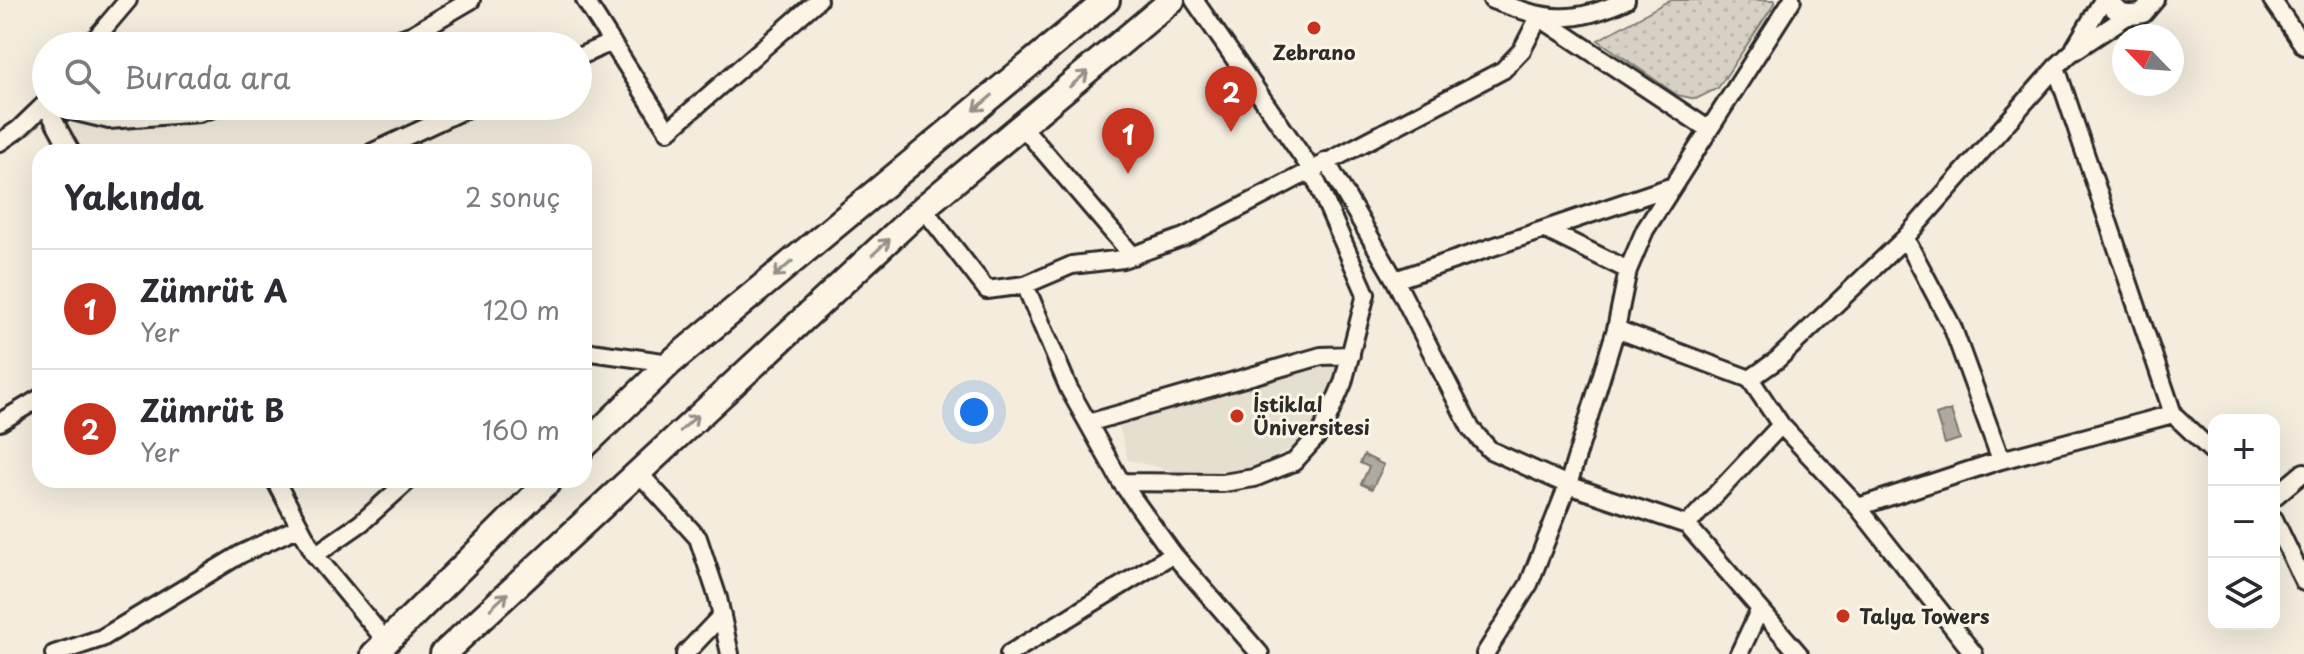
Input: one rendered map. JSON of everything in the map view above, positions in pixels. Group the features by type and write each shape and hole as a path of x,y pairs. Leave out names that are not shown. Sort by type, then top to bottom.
{"main road":[{"path":"592,438 670,363 1107,0"},
{"path":"443,654 923,208 1172,0"},
{"path":"380,648 542,488"}],"street":[{"path":"101,32 128,0"},
{"path":"416,32 471,0"},
{"path":"585,0 668,131 818,0"},
{"path":"1194,0 1319,165 1395,280 1471,429 1490,450 1568,485 1687,525 1799,654"},
{"path":"1492,0 1539,17 1708,129"},
{"path":"1539,17 1598,14 1626,0"},
{"path":"2071,53 2106,0 2127,16"},
{"path":"2272,0 2304,46"},
{"path":"1485,654 1529,584 1568,485 1616,329 1628,270 1645,230 1786,3"},
{"path":"1750,379 1777,360 1905,238 2071,53 2127,16 2143,13 2156,3"},
{"path":"923,208 987,290 1025,285 1072,265 1133,256 1184,237 1503,70 1522,50 1539,17"},
{"path":"592,51 612,42"},
{"path":"2056,67 2173,414 2208,447"},
{"path":"0,142 32,117"},
{"path":"55,120 67,144"},
{"path":"390,144 442,120"},
{"path":"1022,126 1133,256"},
{"path":"1121,482 1223,483 1254,478 1294,462 1322,431 1343,383 1366,294 1319,165"},
{"path":"1395,280 1673,186"},
{"path":"1546,230 1628,270"},
{"path":"1905,238 1952,326 2001,460"},
{"path":"1025,285 1069,389 1121,482 1173,554 1260,654"},
{"path":"1616,329 1750,379 1781,425 1858,507 1974,654"},
{"path":"592,352 670,363"},
{"path":"1088,423 1321,356 1351,355"},
{"path":"0,422 32,403"},
{"path":"1858,507 2001,460 2173,414"},
{"path":"1687,525 1781,425"},
{"path":"637,471 698,538 722,615 730,654"},
{"path":"2280,492 2304,472"},
{"path":"279,488 315,555 380,648"},
{"path":"315,555 361,523 400,488"},
{"path":"54,654 102,638 241,554 299,527"},
{"path":"2280,532 2304,582"},
{"path":"1009,654 1173,554"},
{"path":"1739,654 1760,609"},
{"path":"685,654 722,615"}],"shaded area":[{"path":"1670,0 1775,0 1775,3 1718,88 1696,99 1677,95 1598,40"},
{"name":"İstiklal Üniversitesi","path":"1320,365 1340,365 1328,406 1310,438 1257,467 1205,478 1128,460 1119,426"}],"water":[{"path":"1951,410 1960,439 1945,444 1936,415"},
{"path":"1364,455 1384,465 1372,489 1361,484 1369,467 1360,463"}],"place":[{"name":"Zebrano","path":"1314,28"},
{"name":"Zümrüt B","path":"1231,132"},
{"name":"Zümrüt A","path":"1128,174"},
{"name":"İstiklal Üniversitesi","path":"1237,416"},
{"name":"Talya Towers","path":"1843,616"}]}
